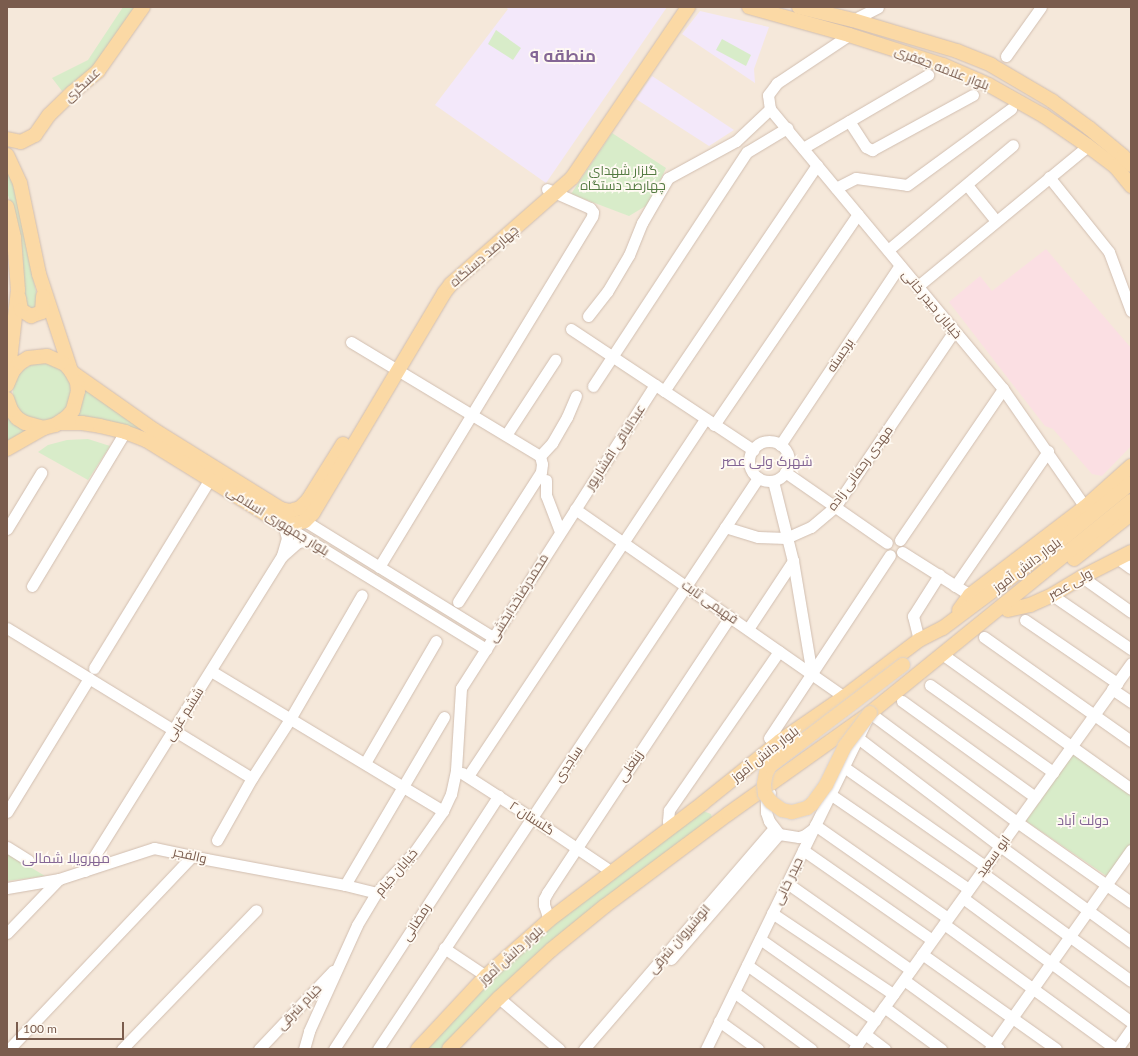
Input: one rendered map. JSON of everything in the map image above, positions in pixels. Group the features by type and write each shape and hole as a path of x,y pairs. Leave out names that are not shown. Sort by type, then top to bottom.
{"main road":[{"name":"عسگری","path":"7,139 21,142 35,135 49,115 98,71 142,7"},
{"name":"چهارصد دستگاه","path":"569,175 678,7"},
{"name":"چهارصد دستگاه","path":"290,512 300,508 308,500 451,284 569,175 688,7"},
{"name":"بلوار علامه جعفری","path":"749,7 849,35 943,65 989,85 1044,116 1088,146 1115,166 1131,186"},
{"name":"بلوار علامه جعفری","path":"799,7 853,20 951,49 991,65 1052,101 1089,128 1123,156 1131,165"},
{"path":"943,65 953,60 954,54 951,49"},
{"path":"968,76 964,70 963,64 968,59 976,59"},
{"path":"7,155 20,183 42,287 44,303 42,312 36,316 26,315 21,310 14,238 7,207"},
{"path":"42,287 72,372 77,382 77,401 67,417 60,423"},
{"path":"7,382 18,290"},
{"name":"بلوار جمهوری اسلامی","path":"7,382 20,364 37,356 57,358 72,372 154,430 281,509 290,512"},
{"name":"چهارصد دستگاه","path":"305,521 313,513 395,368"},
{"path":"7,399 11,410 17,418 25,424 44,428"},
{"name":"بلوار جمهوری اسلامی","path":"7,450 44,428 60,423 82,423 125,432 146,440 281,523"},
{"path":"870,712 845,746 826,785 812,804 807,808 792,812 782,810 771,802 765,794 764,784 766,773 770,766 903,665 946,625 970,595 1085,506 1131,466"},
{"name":"بلوار دانش آموز","path":"418,1049 486,976 549,920 703,803 780,741 844,697 919,640 946,625 1066,536 1131,483"},
{"name":"بلوار دانش آموز","path":"449,1049 499,998 551,950 605,906 718,821 870,712 1131,501"},
{"path":"964,636 974,634 1008,610 1131,514"},
{"path":"281,523 293,524 305,521"},
{"name":"ولی عصر","path":"1008,610 1030,605 1052,595 1082,577 1131,552"},
{"path":"703,803 712,802 720,809 718,821"}],"street":[{"path":"853,20 878,7"},
{"path":"1006,56 1041,7"},
{"path":"588,316 607,292 629,255 642,223 668,178 736,141 770,108 768,95 777,83 849,35"},
{"path":"803,148 928,75"},
{"path":"849,121 866,147 872,150 973,95"},
{"name":"خیابان حیدر خانی","path":"770,108 1003,389 1048,451 1085,506"},
{"path":"836,188 856,178 906,185 1011,109"},
{"path":"593,386 748,152 787,128"},
{"path":"888,250 1013,145"},
{"path":"918,286 1088,146"},
{"name":"عبدالباقی افشارپور","path":"575,509 817,165"},
{"path":"1049,177 1109,252 1131,311"},
{"path":"967,185 996,221"},
{"path":"379,567 471,413 592,216 593,212 590,208 552,191"},
{"path":"468,776 623,542 858,214"},
{"name":"برجسته","path":"780,445 900,265"},
{"path":"570,330 752,450"},
{"name":"مهدی رحمانی زاده","path":"725,527 758,537 786,538 811,528 835,507 954,331"},
{"path":"351,342 540,456 546,495 560,531"},
{"path":"506,435 555,360"},
{"path":"900,540 1003,389"},
{"path":"540,456 552,443 567,417 576,396"},
{"path":"32,586 125,432"},
{"path":"768,441 780,445 788,454 789,460 785,472 773,481 758,478 750,468 749,462 752,450 768,441"},
{"path":"956,586 1048,451"},
{"path":"785,472 888,543"},
{"path":"7,530 41,473"},
{"path":"458,602 543,476"},
{"name":"ساجدی","path":"378,1049 758,478"},
{"path":"7,812 210,479"},
{"path":"773,481 786,538 793,561 812,674"},
{"name":"محمدرضاخدابخشی","path":"461,688 575,509"},
{"name":"فهیمی ثابت","path":"575,509 844,697"},
{"name":"بلوار جمهوری اسلامی","path":"305,521 493,637"},
{"path":"281,523 287,538 282,556"},
{"name":"بلوار جمهوری اسلامی","path":"281,523 486,649"},
{"path":"893,539 900,540 904,546 902,552 897,556 890,555 886,550 888,543 893,539"},
{"path":"282,556 298,542 309,540"},
{"path":"902,552 970,595"},
{"path":"769,738 890,555"},
{"name":"ششم غربی","path":"85,872 282,556"},
{"path":"1117,558 1131,568"},
{"path":"748,629 793,561"},
{"path":"919,640 913,616 939,575"},
{"path":"1082,577 1131,612"},
{"path":"217,840 252,778 290,718 362,595"},
{"path":"1052,595 1131,649"},
{"name":"زینعلی","path":"549,920 544,899 576,847 730,617"},
{"path":"1025,620 1115,686 1131,702"},
{"path":"7,628 92,673 174,730 252,778"},
{"path":"984,638 1131,741"},
{"path":"365,763 436,641"},
{"path":"670,828 668,821 669,810 779,651"},
{"path":"942,654 1131,789"},
{"name":"ابو سعید","path":"856,1047 1131,664"},
{"path":"211,671 404,786 443,811"},
{"path":"930,685 1053,772"},
{"name":"خیابان خیام","path":"304,1049 309,1031 357,925 376,893 415,851 443,811 451,794 456,770 461,688"},
{"path":"902,701 1035,797"},
{"path":"870,712 1017,822 1131,902"},
{"name":"حیدر خانی","path":"706,1049 870,712"},
{"path":"345,885 444,717"},
{"path":"858,738 1000,846 1131,942"},
{"path":"844,767 983,869 1131,981"},
{"name":"گلستان ۲","path":"456,770 468,776 606,868"},
{"path":"780,778 770,794 766,804 767,817 776,831 799,837 805,835 814,826 946,921 1032,989 1116,1049 1131,1029"},
{"path":"830,794 966,894 1051,963 1131,1022"},
{"name":"رمضانی","path":"334,1049 498,796"},
{"name":"انوشیروان شرقی","path":"594,1049 651,977 776,831"},
{"path":"7,847 28,860"},
{"name":"والفجر","path":"7,888 59,879 85,872 154,848 345,885 376,893"},
{"path":"803,850 932,940"},
{"path":"904,980 994,1048 1032,989 1131,850"},
{"path":"9,1049 192,856"},
{"path":"7,933 59,879"},
{"path":"787,883 911,970"},
{"path":"122,1049 256,910"},
{"path":"772,913 894,994"},
{"path":"760,939 875,1020"},
{"path":"444,948 486,976"},
{"path":"922,954 1056,1049"},
{"name":"خیام شرقی","path":"259,1049 339,965"},
{"path":"747,965 856,1047"},
{"name":"انوشیروان شرقی","path":"584,1049 651,977"},
{"path":"734,992 811,1049"},
{"path":"499,998 559,1049"},
{"path":"884,1007 941,1049"},
{"path":"719,1021 758,1049"},
{"path":"865,1034 885,1049"}],"shaded area":[{"path":"7,7 1131,7 1131,1049 7,1049"},
{"path":"505,7 667,7 546,183 435,105 508,9"},
{"path":"700,11 769,27 754,69 755,83 682,34"},
{"path":"652,76 734,130 709,146 636,99"},
{"path":"1046,249 1131,348 1131,446 1102,476 1092,474 1053,429 1045,426 949,302 980,276 992,291"}],"green space":[{"path":"123,7 136,7 93,71 62,91 52,78 88,60"},
{"path":"496,30 521,48 513,60 488,44"},
{"path":"722,39 751,55 746,66 716,50"},
{"name":"گلزار شهدای چهارصد دستگاه","path":"612,133 666,168 649,204 629,216 571,194"},
{"path":"7,168 20,206 28,237 32,273 38,301 38,306 31,310 25,305 11,203 7,193"},
{"path":"36,363 48,363 63,371 71,386 71,398 63,413 48,421 36,421 21,413 13,398 13,386 21,371"},
{"path":"80,387 165,441 72,417"},
{"path":"7,410 35,430 7,443"},
{"path":"88,439 110,446 88,480 38,452 48,445 67,440"},
{"path":"1073,754 1131,795 1131,845 1108,877 1026,821"},
{"path":"703,811 711,814 712,818 444,1049 425,1049 488,980 560,915"},
{"path":"7,853 45,876 7,881"}],"district":[{"name":"منطقه ۹","path":"563,56"},
{"name":"شهرک ولی عصر","path":"767,461"},
{"name":"دولت آباد","path":"1083,820"},
{"name":"مهرویلا شمالی","path":"66,858"}]}
